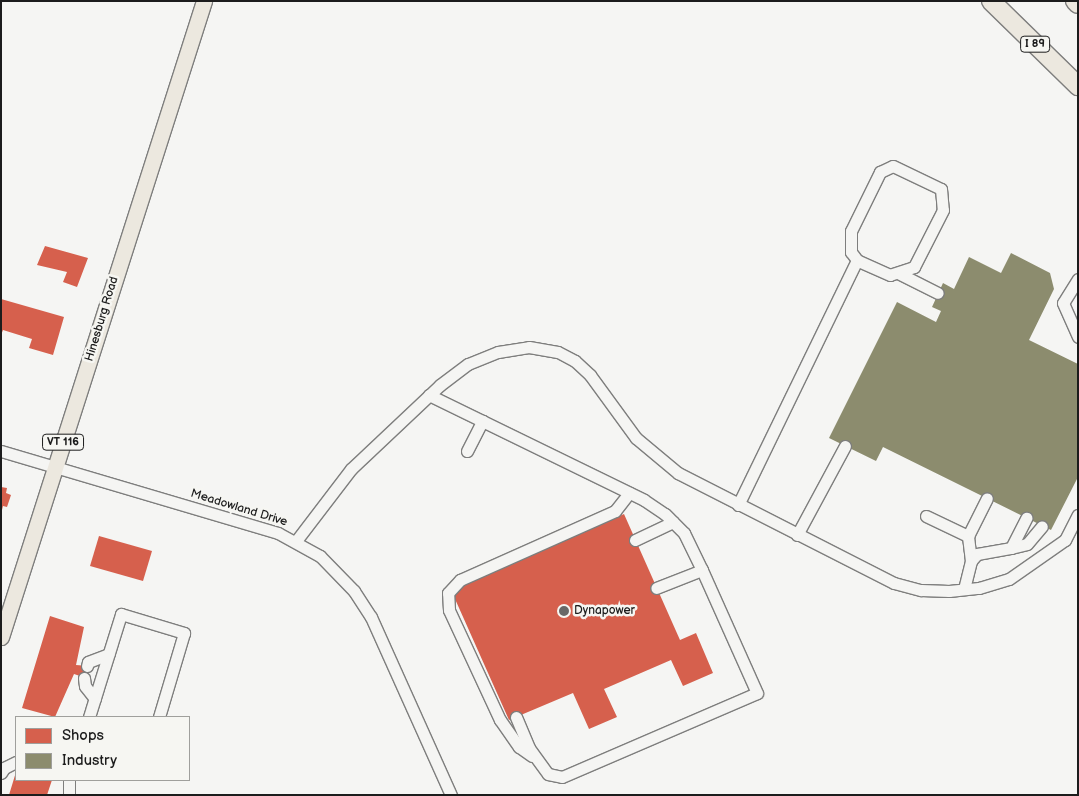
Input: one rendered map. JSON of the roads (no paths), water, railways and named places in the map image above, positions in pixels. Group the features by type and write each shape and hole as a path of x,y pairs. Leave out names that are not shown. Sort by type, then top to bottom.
{"highway":[{"name":"I 89","path":"992,1 1078,86"}],"main road":[{"name":"Hinesburg Road","path":"1,637 204,1"}],"street":[{"path":"893,166 941,189 944,210 914,267 900,274 890,275 857,260 851,252 851,230 880,172 893,166"},
{"path":"738,505 857,260"},
{"path":"900,274 938,293"},
{"path":"1078,279 1063,302 1078,337"},
{"path":"296,541 351,469 429,395 468,364 498,352 529,347 558,352 575,361 590,375 636,438 656,457 738,505 894,583 920,590 964,589 1009,579 1038,562 1065,540 1078,515"},
{"path":"429,395 629,493 673,522 684,533 757,693 562,777 548,774 538,760 516,718"},
{"path":"467,451 482,421"},
{"path":"797,535 845,446"},
{"name":"Meadowland Drive","path":"1,451 296,541 335,569 371,617 451,795"},
{"path":"538,760 519,747 500,720 449,610 448,593 460,580 615,511 629,493"},
{"path":"964,589 971,561 968,536 987,498"},
{"path":"926,516 968,536"},
{"path":"1011,548 1026,518"},
{"path":"636,540 673,522"},
{"path":"971,561 977,554 1027,544 1042,526"},
{"path":"656,588 702,570"},
{"path":"89,716 121,614 184,633 159,716"},
{"path":"95,699 85,686 85,672 88,662 109,654"},
{"path":"1,773 4,768 15,762"},
{"path":"69,781 69,795"}],"place":[{"name":"Dynapower","path":"564,611"}]}
